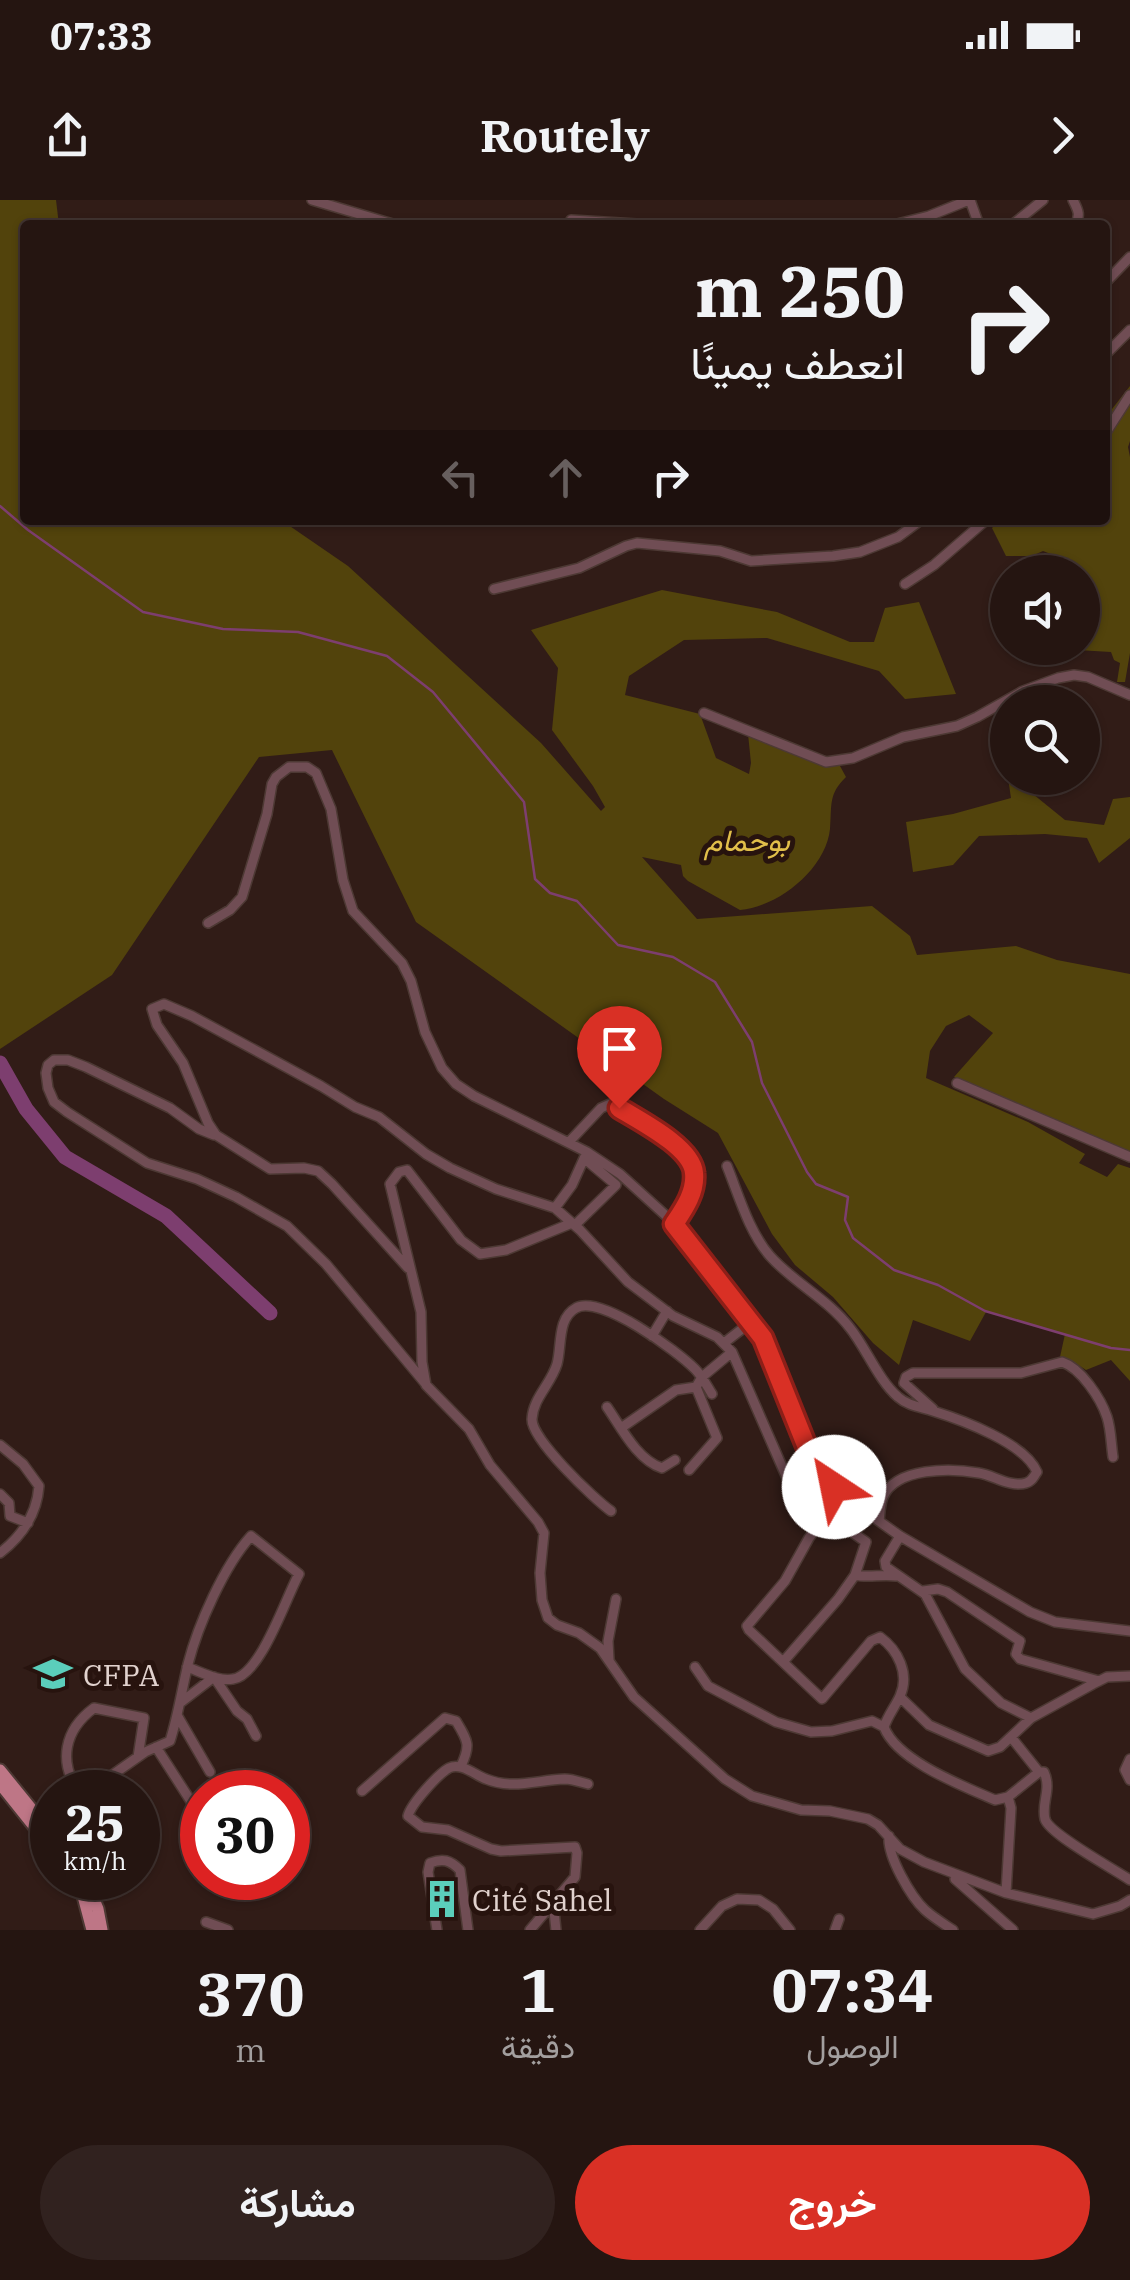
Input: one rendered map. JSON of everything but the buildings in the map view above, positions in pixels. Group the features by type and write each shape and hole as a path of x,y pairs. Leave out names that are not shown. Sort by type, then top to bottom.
{"main road":[{"path":"0,1770 30,1803"},
{"path":"0,1784 30,1821"},
{"path":"85,1900 92,1930"},
{"path":"94,1900 102,1930"}],"street":[{"path":"312,200 379,220"},
{"path":"913,220 969,200"},
{"path":"1018,220 1044,200"},
{"path":"341,220 344,210"},
{"path":"1110,278 1130,257"},
{"path":"1110,349 1130,330"},
{"path":"1110,426 1130,395"},
{"path":"494,589 579,568 637,543 720,551 751,561 832,556 860,552 898,538 915,525"},
{"path":"905,584 951,552 981,525"},
{"path":"704,713 826,762 853,758 902,737 957,726 1058,678 1088,677 1130,695"},
{"path":"208,922 230,910 242,897 276,777 289,767 307,767 316,773 330,809 342,880 353,911 402,963 412,981 425,1032 442,1068 474,1096 569,1142 674,1224 763,1338 812,1460 826,1480 900,1536 1030,1612 1056,1622 1130,1631"},
{"path":"216,1136 152,1009 164,1004 192,1016 354,1107 379,1117 450,1168 496,1189 555,1208 628,1282 673,1316 717,1336 732,1352 794,1494"},
{"path":"410,1270 318,1171 270,1168 216,1136 198,1130 170,1108 86,1067 68,1060 54,1060 48,1065 48,1088 54,1102 67,1112 147,1162 223,1191 287,1226 326,1264 426,1385 469,1429 490,1465 538,1522 544,1534 540,1573 548,1618 600,1648 634,1697 725,1779 752,1796 800,1810 853,1814 878,1825 900,1848 924,1862 1006,1893 1093,1914 1130,1900"},
{"path":"958,1083 1130,1157"},
{"path":"569,1142 601,1108 610,1104 672,1142 691,1162 695,1174 690,1199 674,1224"},
{"path":"555,1208 572,1185 586,1155"},
{"path":"726,1166 768,1254 849,1326 894,1394 906,1403 983,1431 1023,1453 1037,1472 1026,1483 1016,1484 980,1473 909,1474 892,1484 883,1497 879,1521"},
{"path":"426,1385 421,1312 390,1184 399,1172 408,1170 461,1240 480,1254 506,1250 573,1224 620,1182"},
{"path":"611,1511 581,1486 533,1429 532,1413 557,1364 563,1323 574,1308 582,1305 609,1311 652,1336 695,1369 712,1394"},
{"path":"652,1336 667,1310"},
{"path":"724,1343 752,1322"},
{"path":"696,1387 732,1352"},
{"path":"935,1411 904,1382 913,1372 1022,1373 1062,1362 1069,1364 1094,1392 1108,1418 1113,1457"},
{"path":"621,1428 676,1390 696,1387"},
{"path":"689,1470 717,1438 696,1387"},
{"path":"607,1406 644,1457 662,1468 674,1460"},
{"path":"0,1445 23,1464 39,1486 28,1523 0,1552"},
{"path":"834,1487 821,1522 785,1581 747,1626 821,1705 871,1641 880,1636 900,1658 904,1684 884,1727"},
{"path":"0,1494 9,1503 10,1516 28,1523"},
{"path":"783,1662 855,1575 866,1542 846,1528"},
{"path":"119,1770 170,1741 188,1667 218,1587 251,1536 299,1574 260,1656 234,1680 188,1667"},
{"path":"900,1536 884,1561 886,1567 928,1598 965,1669 1001,1703 1031,1718"},
{"path":"855,1575 899,1577"},
{"path":"920,1591 938,1589 970,1606 1020,1641 1016,1654 1020,1659 1100,1682"},
{"path":"610,1663 608,1642 616,1599"},
{"path":"695,1667 708,1686 776,1722 811,1732 832,1731 872,1720 884,1727 892,1742 921,1764 995,1800 1008,1797 1040,1772"},
{"path":"900,1697 929,1725 994,1751 1031,1718 1107,1677 1130,1676"},
{"path":"180,1703 214,1677"},
{"path":"214,1677 256,1736"},
{"path":"68,1770 70,1736 83,1716 94,1708 144,1718 138,1756"},
{"path":"177,1715 209,1770"},
{"path":"362,1792 445,1718 456,1721 468,1746 461,1766"},
{"path":"1011,1736 1044,1772 1048,1787 1045,1816 1049,1826 1130,1880"},
{"path":"156,1748 180,1785"},
{"path":"1130,1760 1125,1770 1130,1780"},
{"path":"530,1930 575,1877 575,1847 501,1852 448,1830 422,1826 408,1816 416,1800 449,1768 461,1766 498,1784 567,1779 588,1784"},
{"path":"1006,1893 1012,1808 1008,1797"},
{"path":"889,1836 892,1858 922,1908 953,1930"},
{"path":"437,1930 428,1872 430,1863 440,1859 453,1862 460,1870 468,1930"},
{"path":"947,1872 1013,1930"},
{"path":"700,1930 722,1906 737,1900 760,1900 790,1930"},
{"path":"553,1902 556,1930"},
{"path":"206,1922 228,1930"}],"green space":[{"name":"بوحمام","path":"0,200 56,200 58,220 20,220 20,525 288,525 348,566 541,743 601,811 605,807 593,786 552,730 558,668 531,630 662,590 777,612 850,642 874,642 885,608 919,602 956,694 905,699 879,671 767,638 684,640 629,676 625,695 700,714 716,758 749,774 748,734 817,762 840,766 846,777 834,795 827,844 820,858 798,883 770,902 740,910 688,881 681,865 642,857 697,919 872,906 910,936 917,955 1016,946 1057,960 1130,974 1130,1152 954,1077 993,1033 969,1015 946,1026 930,1051 926,1078 1028,1122 1085,1154 1079,1163 1107,1177 1118,1164 1130,1168 1130,1381 1111,1360 1086,1370 1060,1357 1065,1334 986,1312 970,1341 913,1320 899,1365 873,1343 833,1297 795,1265 772,1234 718,1133 664,1099 416,922 332,750 259,757 112,975 0,1049"},
{"path":"1130,386 1130,653 1125,682 1117,682 1120,663 1111,652 1100,651 1100,555 1053,555 1043,551 1034,555 1006,555 992,528 1110,525 1110,412"},
{"path":"1011,795 1034,795 1065,820 1104,825 1113,799 1130,797 1130,838 1099,863 1087,838 1045,834 979,836 953,865 913,872 906,822 1011,798"}],"waterway":[{"path":"0,506 20,523"},
{"path":"22,525 143,612 223,629 298,632 387,656 433,692 524,802 535,879 550,893 577,901 618,945 673,957 715,982 752,1042 762,1083 807,1172 816,1184 848,1197 845,1220 853,1238 894,1270 938,1285 985,1311 1111,1348 1130,1350"},
{"path":"0,1063 26,1109 65,1157 166,1216 270,1313"}],"place":[{"name":"CFPA","path":"53,1674"},
{"name":"Cité Sahel","path":"442,1899"}],"route":[{"path":"619,1108 672,1142 691,1162 695,1174 690,1199 674,1224 763,1338 812,1460 834,1487"}]}
